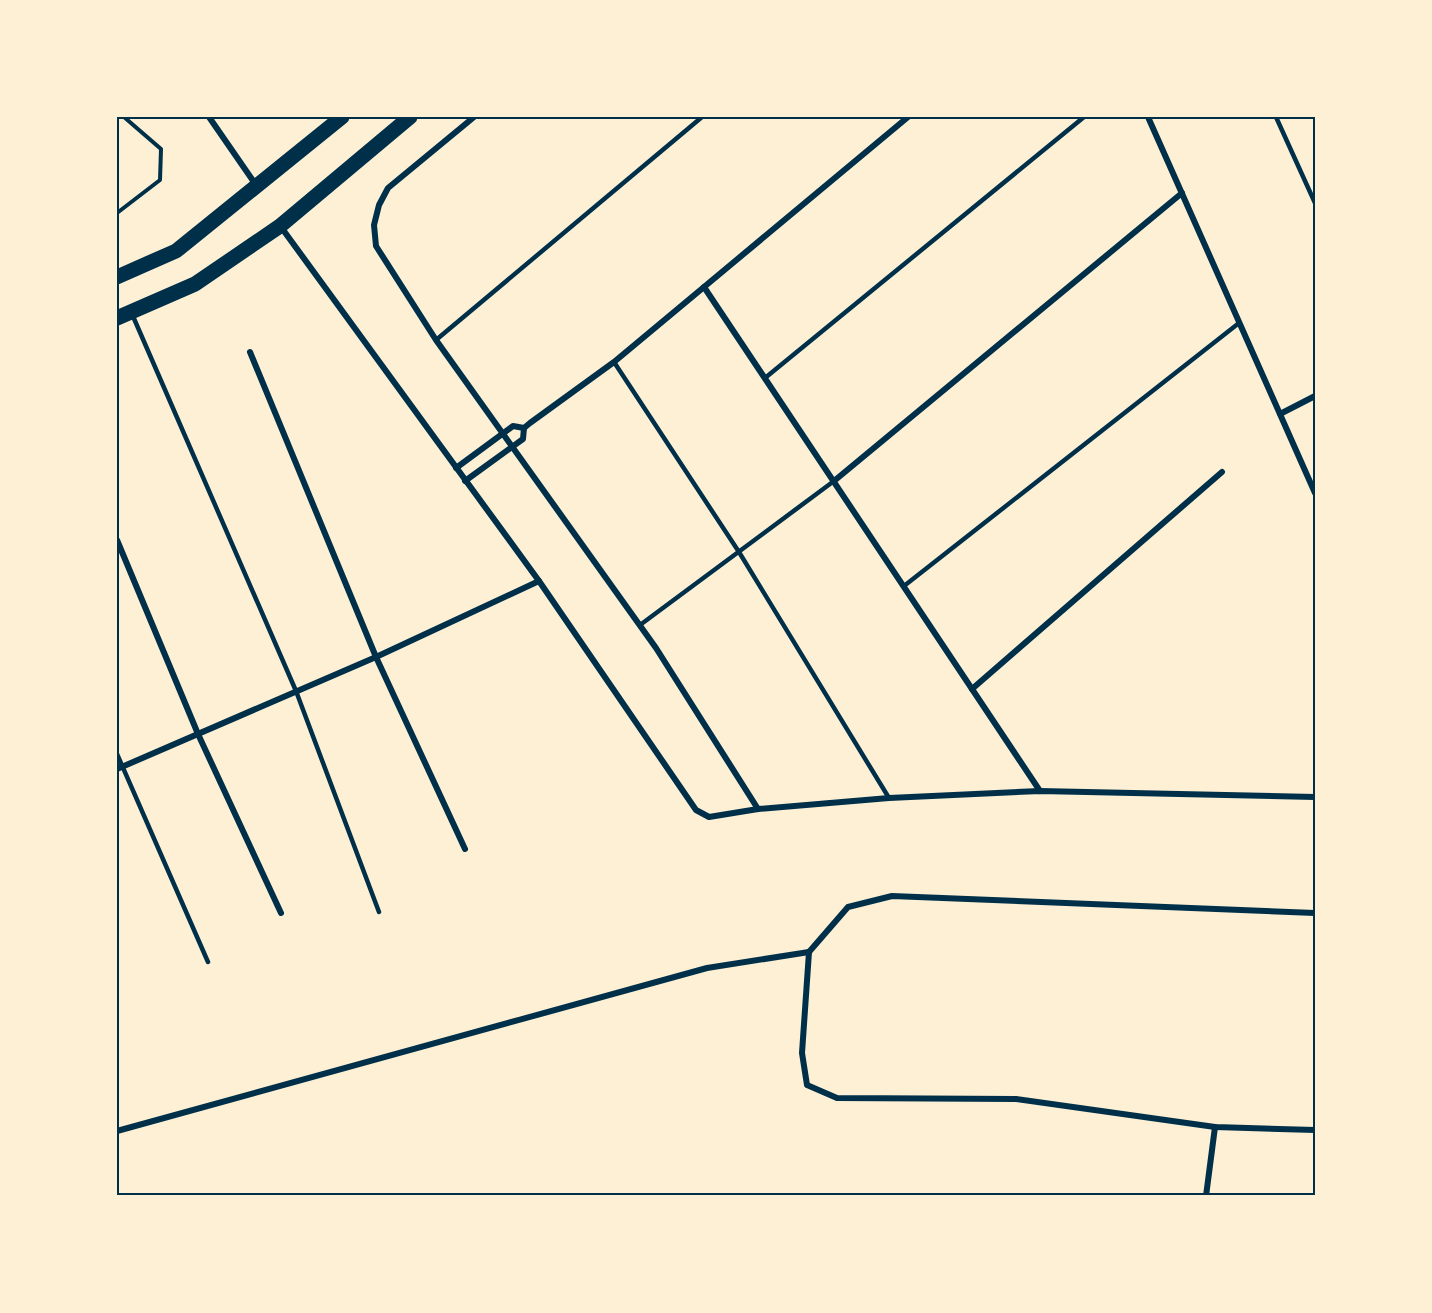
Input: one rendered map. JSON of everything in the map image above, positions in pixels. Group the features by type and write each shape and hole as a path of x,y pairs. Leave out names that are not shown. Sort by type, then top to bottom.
{"main road":[{"path":"117,277 176,251 342,117"},
{"path":"124,314 195,284 280,226 410,117"}],"street":[{"path":"209,117 256,185"},
{"path":"474,117 388,188 379,205 374,225 376,246 436,340 640,625 758,809"},
{"path":"456,468 513,426 524,428 614,362 908,117"},
{"path":"1148,117 1315,493"},
{"path":"834,481 1182,193"},
{"path":"280,226 539,581 696,810 709,817 758,809 889,798 1040,791 1315,797"},
{"path":"705,287 1040,791"},
{"path":"250,352 375,657 465,849"},
{"path":"1280,414 1315,396"},
{"path":"465,481 523,439 524,428"},
{"path":"972,689 1222,472"},
{"path":"117,540 198,734 281,913"},
{"path":"120,768 375,657 539,581"},
{"path":"1315,913 891,896 848,907 809,952 802,1053 807,1085 837,1098 1016,1099 1215,1127 1315,1130"},
{"path":"117,1131 707,968 809,952"},
{"path":"1206,1196 1215,1127"}],"lane":[{"path":"436,340 702,117"},
{"path":"765,378 1084,117"},
{"path":"1276,117 1315,203"},
{"path":"124,314 296,691 379,912"},
{"path":"903,585 1239,323"},
{"path":"614,362 739,552 889,798"},
{"path":"640,625 834,481"},
{"path":"117,754 120,768 208,962"}],"path":[{"path":"117,213 160,180 161,149 124,117"}]}
